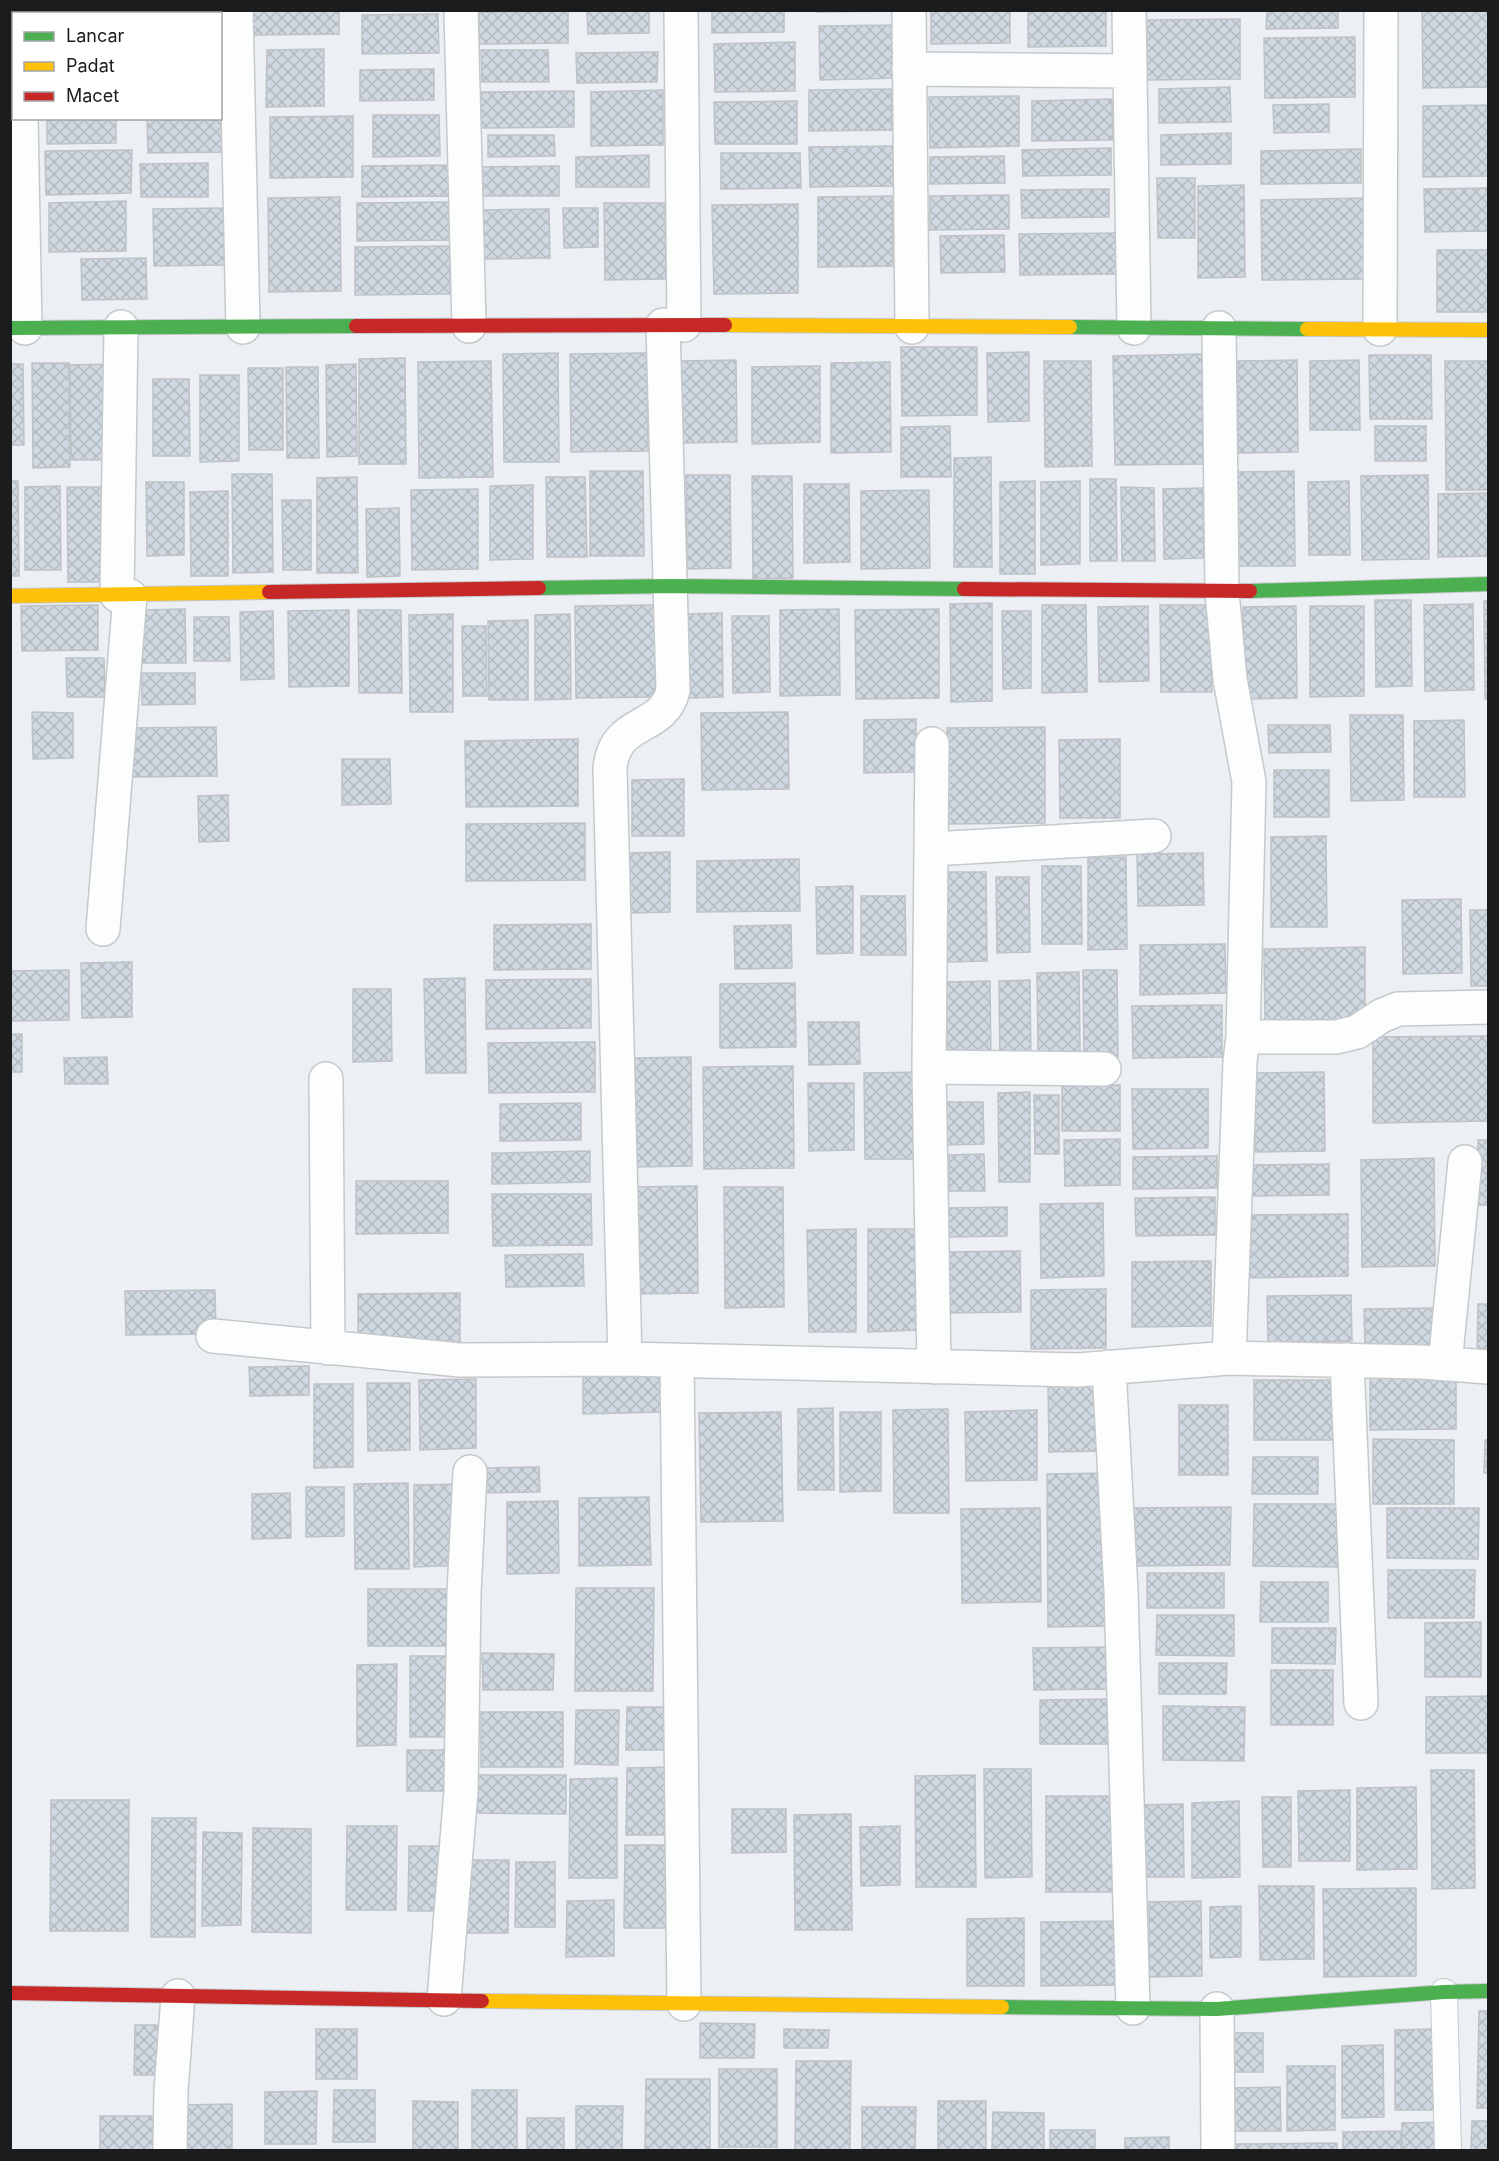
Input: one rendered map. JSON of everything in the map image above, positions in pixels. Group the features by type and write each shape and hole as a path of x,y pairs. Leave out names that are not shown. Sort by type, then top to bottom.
{"street":[{"path":"236,10 243,327"},
{"path":"461,10 469,326"},
{"path":"625,1359 610,768 614,747 622,736 657,716 671,699 673,690 670,586 681,10"},
{"path":"909,10 912,327"},
{"path":"1129,10 1134,328"},
{"path":"1380,329 1381,10"},
{"path":"909,69 1130,71"},
{"path":"21,120 18,328 674,325 1488,330"},
{"path":"103,928 124,596 121,327"},
{"path":"1219,328 1222,592 1230,679 1249,782 1244,1037 1240,1062 1229,1358"},
{"path":"10,596 670,586 1222,592 1488,584"},
{"path":"932,744 929,1067 934,1366"},
{"path":"932,849 1154,836"},
{"path":"1244,1037 1336,1037 1357,1032 1381,1016 1398,1009 1488,1007"},
{"path":"929,1067 1104,1069"},
{"path":"326,1079 328,1348"},
{"path":"1445,1364 1465,1161"},
{"path":"213,1336 460,1360 625,1359 1078,1370 1229,1358 1347,1360 1488,1367"},
{"path":"677,1360 684,2004"},
{"path":"1347,1360 1361,1703"},
{"path":"1109,1367 1121,1591 1133,2008"},
{"path":"444,1999 460,1791 464,1593 470,1473"},
{"path":"10,1993 684,2004 1217,2008 1488,1991"},
{"path":"170,2151 171,2091 178,1996"},
{"path":"1217,2008 1218,2151"}],"lane":[{"path":"1444,1992 1448,2151"}],"building":[{"path":"44,10 140,10 140,12 44,12"},
{"path":"151,10 226,10 222,13 151,12"},
{"path":"253,10 339,10 339,34 253,35"},
{"path":"587,10 649,10 649,33 588,34"},
{"path":"712,10 784,10 784,32 712,33"},
{"path":"816,10 901,11 816,12"},
{"path":"931,10 1010,10 1010,43 931,44"},
{"path":"1028,10 1106,10 1106,46 1028,47"},
{"path":"1267,10 1338,10 1338,28 1266,29"},
{"path":"1422,10 1488,10 1488,87 1423,88"},
{"path":"568,11 568,43 479,44 479,12"},
{"path":"438,14 439,53 362,54 362,15"},
{"path":"1240,19 1240,79 1146,80 1146,20"},
{"path":"898,25 899,78 820,80 819,26"},
{"path":"1355,37 1355,97 1265,98 1264,38"},
{"path":"795,42 795,91 715,92 714,44"},
{"path":"324,49 324,106 266,107 267,50"},
{"path":"481,50 548,50 549,82 482,82"},
{"path":"658,52 657,82 577,83 576,53"},
{"path":"434,69 434,100 360,101 360,70"},
{"path":"1230,87 1231,122 1159,123 1159,89"},
{"path":"892,89 892,130 809,131 809,90"},
{"path":"663,90 663,145 591,146 591,92"},
{"path":"574,91 574,127 480,128 480,92"},
{"path":"1019,96 1019,146 930,148 929,97"},
{"path":"229,98 229,152 148,153 147,120 222,120 222,99"},
{"path":"1112,99 1113,140 1032,141 1032,101"},
{"path":"797,101 797,144 715,144 714,102"},
{"path":"1329,104 1329,132 1274,133 1273,105"},
{"path":"1488,105 1488,176 1423,177 1423,106"},
{"path":"373,115 439,115 440,156 373,157"},
{"path":"353,116 353,177 270,178 270,117"},
{"path":"47,120 116,120 116,143 47,144"},
{"path":"1231,133 1231,164 1161,165 1161,135"},
{"path":"488,135 554,135 555,156 488,157"},
{"path":"897,146 896,186 810,187 809,147"},
{"path":"1111,148 1111,175 1023,176 1022,150"},
{"path":"1361,149 1361,183 1261,184 1261,151"},
{"path":"132,150 131,193 46,195 45,151"},
{"path":"721,153 800,153 801,188 721,189"},
{"path":"649,155 649,187 576,187 576,157"},
{"path":"1004,156 1005,183 930,184 930,157"},
{"path":"208,163 208,197 141,197 140,164"},
{"path":"457,165 458,196 362,197 362,166"},
{"path":"559,166 559,196 479,196 479,167"},
{"path":"1157,178 1195,178 1195,238 1158,238"},
{"path":"1244,185 1245,277 1198,278 1198,186"},
{"path":"1488,188 1488,231 1425,232 1424,189"},
{"path":"1109,189 1109,217 1022,218 1021,190"},
{"path":"1009,195 1009,229 930,230 930,196"},
{"path":"892,196 893,266 818,267 818,197"},
{"path":"340,197 341,291 269,292 268,198"},
{"path":"1367,198 1368,279 1262,280 1261,200"},
{"path":"126,201 126,251 49,252 49,203"},
{"path":"453,202 454,240 357,241 357,203"},
{"path":"604,203 665,203 666,279 605,280"},
{"path":"798,204 798,293 714,294 712,205"},
{"path":"224,208 224,265 154,266 153,209"},
{"path":"563,208 598,208 598,247 564,248"},
{"path":"549,209 550,258 483,259 483,210"},
{"path":"1124,233 1124,274 1020,275 1019,234"},
{"path":"1004,235 1005,272 941,273 940,236"},
{"path":"450,246 450,294 355,295 355,247"},
{"path":"1437,250 1488,250 1488,312 1437,312"},
{"path":"146,258 147,299 82,300 81,259"},
{"path":"901,347 977,347 977,415 902,416"},
{"path":"1029,352 1029,421 988,422 987,353"},
{"path":"558,353 559,462 504,462 503,354"},
{"path":"647,353 648,451 571,452 570,354"},
{"path":"1202,354 1203,464 1115,465 1113,356"},
{"path":"1369,355 1431,355 1432,419 1370,419"},
{"path":"405,358 406,464 359,464 359,359"},
{"path":"736,360 737,442 679,443 679,361"},
{"path":"1297,360 1298,452 1238,453 1238,361"},
{"path":"1359,360 1360,430 1310,430 1310,361"},
{"path":"491,361 493,477 419,478 418,362"},
{"path":"1044,361 1091,361 1092,466 1045,467"},
{"path":"1445,361 1488,361 1488,490 1446,490"},
{"path":"890,362 891,452 831,453 831,363"},
{"path":"32,363 69,363 70,467 33,468"},
{"path":"10,364 23,364 24,445 10,445"},
{"path":"110,364 111,460 71,460 70,365"},
{"path":"356,364 357,456 327,457 326,365"},
{"path":"820,366 820,442 752,444 752,367"},
{"path":"286,367 318,367 319,458 287,458"},
{"path":"248,368 283,368 283,450 249,450"},
{"path":"200,375 239,375 239,461 200,462"},
{"path":"153,379 189,379 190,456 153,456"},
{"path":"950,426 951,477 901,477 901,427"},
{"path":"1375,426 1426,426 1426,461 1375,461"},
{"path":"991,457 992,567 954,567 954,458"},
{"path":"590,471 643,471 644,556 590,556"},
{"path":"1294,471 1295,566 1238,566 1237,472"},
{"path":"232,474 272,474 273,572 233,573"},
{"path":"686,475 730,475 731,568 687,569"},
{"path":"1428,475 1429,559 1362,560 1361,476"},
{"path":"752,476 792,476 793,578 753,579"},
{"path":"357,477 358,573 317,573 317,478"},
{"path":"546,477 585,477 587,557 547,557"},
{"path":"1090,479 1116,479 1117,561 1090,561"},
{"path":"10,481 18,481 19,576 10,576"},
{"path":"1035,481 1035,574 1000,574 1000,482"},
{"path":"1080,481 1080,564 1041,565 1041,482"},
{"path":"1349,481 1350,555 1309,555 1308,482"},
{"path":"146,482 184,482 184,555 147,556"},
{"path":"804,484 849,484 850,562 804,563"},
{"path":"533,485 533,559 490,560 490,486"},
{"path":"60,486 61,570 25,570 25,487"},
{"path":"67,487 102,487 103,582 68,582"},
{"path":"1121,487 1154,488 1155,561 1122,561"},
{"path":"1203,488 1204,558 1164,559 1163,489"},
{"path":"478,489 478,569 412,570 411,490"},
{"path":"929,490 930,568 861,569 861,491"},
{"path":"228,491 228,576 191,576 190,492"},
{"path":"1488,493 1488,556 1438,557 1438,494"},
{"path":"282,500 311,500 311,570 283,570"},
{"path":"399,508 400,576 367,577 366,509"},
{"path":"1375,600 1411,600 1412,686 1376,687"},
{"path":"1484,601 1488,601 1488,699 1485,699"},
{"path":"992,603 992,701 951,702 950,604"},
{"path":"1473,604 1474,690 1425,691 1424,605"},
{"path":"98,605 98,650 22,651 21,606"},
{"path":"655,605 655,697 576,698 575,606"},
{"path":"1042,605 1086,605 1087,692 1042,693"},
{"path":"1160,605 1211,605 1212,692 1161,692"},
{"path":"1148,606 1149,681 1099,682 1098,607"},
{"path":"1296,606 1297,698 1244,699 1243,607"},
{"path":"1310,606 1364,606 1364,696 1310,697"},
{"path":"185,609 186,663 142,663 141,610"},
{"path":"839,609 840,695 780,696 780,610"},
{"path":"939,609 939,698 856,699 855,610"},
{"path":"349,610 349,686 289,687 288,611"},
{"path":"358,610 401,610 402,693 359,693"},
{"path":"273,611 274,679 241,680 240,612"},
{"path":"1002,611 1031,611 1031,688 1003,689"},
{"path":"722,613 723,697 689,698 688,614"},
{"path":"453,614 453,712 410,712 409,615"},
{"path":"570,614 571,699 535,700 535,615"},
{"path":"732,616 769,616 770,692 733,693"},
{"path":"194,617 229,617 230,661 194,661"},
{"path":"528,620 528,700 489,700 488,621"},
{"path":"462,626 486,626 487,696 463,696"},
{"path":"66,658 104,658 105,697 67,697"},
{"path":"142,673 195,673 195,704 142,705"},
{"path":"32,712 73,713 73,758 33,759"},
{"path":"788,712 789,789 702,790 701,713"},
{"path":"1350,715 1403,715 1404,800 1351,801"},
{"path":"916,719 916,772 864,773 864,720"},
{"path":"1464,720 1465,797 1414,797 1414,721"},
{"path":"1268,725 1330,725 1331,752 1269,753"},
{"path":"216,727 217,776 133,777 133,728"},
{"path":"1045,727 1045,823 947,824 947,728"},
{"path":"578,739 578,806 466,807 465,741"},
{"path":"1120,739 1120,818 1060,818 1059,740"},
{"path":"342,759 390,759 391,804 342,805"},
{"path":"1274,770 1329,770 1329,817 1274,817"},
{"path":"684,779 684,836 632,836 632,780"},
{"path":"228,795 229,841 199,842 198,796"},
{"path":"585,823 585,880 466,881 466,824"},
{"path":"1326,836 1327,927 1271,927 1271,837"},
{"path":"670,852 670,912 630,913 629,853"},
{"path":"1203,853 1204,905 1138,906 1137,854"},
{"path":"1126,857 1127,949 1088,950 1088,858"},
{"path":"799,859 800,911 697,912 697,861"},
{"path":"1042,866 1081,866 1082,944 1042,944"},
{"path":"947,872 986,872 987,961 947,962"},
{"path":"996,877 1029,877 1030,952 997,953"},
{"path":"853,886 853,953 817,954 816,887"},
{"path":"861,896 905,896 906,955 861,955"},
{"path":"1461,899 1462,973 1403,974 1402,900"},
{"path":"1470,910 1488,910 1488,986 1471,986"},
{"path":"591,924 591,969 494,970 494,925"},
{"path":"791,925 792,968 735,969 734,926"},
{"path":"1225,944 1226,993 1140,995 1140,945"},
{"path":"1365,947 1365,1020 1265,1021 1264,949"},
{"path":"132,962 132,1017 82,1018 81,963"},
{"path":"69,970 69,1020 10,1021 10,971"},
{"path":"1083,970 1117,970 1118,1057 1084,1057"},
{"path":"1079,972 1080,1051 1038,1052 1037,973"},
{"path":"465,978 466,1073 426,1073 424,979"},
{"path":"591,979 591,1028 486,1029 486,980"},
{"path":"1030,980 1031,1064 1000,1065 999,981"},
{"path":"990,981 991,1061 947,1061 946,982"},
{"path":"795,983 796,1047 720,1048 720,984"},
{"path":"353,989 391,989 392,1061 353,1062"},
{"path":"1222,1005 1222,1057 1133,1058 1132,1006"},
{"path":"808,1022 859,1022 860,1064 809,1065"},
{"path":"10,1034 22,1034 22,1072 10,1072"},
{"path":"1488,1036 1488,1121 1373,1123 1373,1037"},
{"path":"595,1042 595,1092 489,1093 488,1043"},
{"path":"107,1057 108,1084 65,1084 64,1058"},
{"path":"691,1057 692,1166 633,1167 633,1058"},
{"path":"793,1066 794,1168 704,1169 703,1067"},
{"path":"924,1072 925,1159 865,1159 864,1073"},
{"path":"1324,1072 1325,1151 1255,1152 1254,1073"},
{"path":"808,1083 854,1083 854,1150 809,1151"},
{"path":"1120,1085 1120,1131 1062,1131 1062,1086"},
{"path":"1132,1089 1208,1089 1208,1148 1133,1149"},
{"path":"1030,1092 1030,1182 999,1182 998,1093"},
{"path":"1034,1095 1059,1095 1059,1154 1035,1154"},
{"path":"943,1102 983,1102 984,1144 944,1145"},
{"path":"581,1103 581,1140 500,1141 500,1104"},
{"path":"1120,1139 1120,1185 1065,1186 1064,1140"},
{"path":"1478,1140 1488,1140 1488,1205 1477,1205"},
{"path":"590,1151 590,1182 492,1184 492,1153"},
{"path":"984,1154 985,1191 949,1191 949,1155"},
{"path":"1217,1156 1217,1188 1133,1189 1133,1157"},
{"path":"1434,1158 1435,1266 1362,1267 1361,1160"},
{"path":"1329,1164 1329,1195 1252,1196 1251,1165"},
{"path":"356,1181 448,1181 448,1233 356,1234"},
{"path":"697,1186 698,1293 633,1294 632,1187"},
{"path":"724,1187 783,1187 784,1307 725,1308"},
{"path":"492,1194 591,1194 592,1245 493,1246"},
{"path":"1215,1197 1215,1235 1136,1236 1135,1198"},
{"path":"1103,1203 1104,1276 1041,1278 1040,1204"},
{"path":"1007,1207 1007,1236 947,1237 946,1208"},
{"path":"1348,1214 1348,1276 1249,1278 1249,1215"},
{"path":"856,1229 856,1332 809,1332 807,1230"},
{"path":"868,1229 917,1229 918,1330 868,1332"},
{"path":"1020,1251 1021,1312 944,1313 944,1252"},
{"path":"583,1254 584,1286 506,1287 505,1255"},
{"path":"1211,1261 1211,1326 1132,1327 1132,1262"},
{"path":"1106,1289 1106,1348 1031,1349 1031,1290"},
{"path":"215,1290 216,1334 126,1335 125,1291"},
{"path":"460,1293 460,1343 358,1344 358,1294"},
{"path":"1351,1295 1352,1341 1268,1343 1267,1296"},
{"path":"1478,1304 1488,1304 1488,1354 1477,1354"},
{"path":"1436,1308 1436,1349 1365,1351 1364,1309"},
{"path":"309,1366 309,1395 250,1396 249,1367"},
{"path":"661,1370 662,1412 583,1414 583,1371"},
{"path":"1370,1373 1456,1373 1456,1429 1370,1430"},
{"path":"476,1379 476,1448 420,1450 419,1380"},
{"path":"1254,1380 1340,1380 1339,1440 1254,1440"},
{"path":"1048,1382 1102,1382 1103,1451 1049,1452"},
{"path":"367,1383 410,1383 410,1450 368,1451"},
{"path":"314,1384 353,1384 353,1467 314,1468"},
{"path":"1179,1405 1228,1405 1228,1475 1179,1475"},
{"path":"833,1408 834,1490 798,1490 798,1409"},
{"path":"948,1409 949,1513 894,1513 893,1410"},
{"path":"1037,1410 1037,1480 966,1481 965,1412"},
{"path":"781,1412 783,1521 701,1522 699,1413"},
{"path":"840,1412 881,1412 881,1491 840,1492"},
{"path":"1373,1439 1454,1440 1454,1504 1373,1504"},
{"path":"1485,1440 1488,1440 1488,1473 1484,1473"},
{"path":"1253,1457 1318,1457 1318,1494 1252,1494"},
{"path":"539,1467 540,1492 480,1493 481,1468"},
{"path":"1108,1473 1110,1626 1048,1627 1047,1474"},
{"path":"408,1483 409,1569 355,1569 354,1484"},
{"path":"463,1484 464,1565 414,1567 414,1485"},
{"path":"306,1487 344,1487 344,1536 306,1537"},
{"path":"290,1493 291,1538 252,1539 252,1494"},
{"path":"649,1497 651,1565 579,1566 579,1498"},
{"path":"558,1501 559,1573 507,1574 507,1502"},
{"path":"1254,1504 1345,1504 1344,1567 1253,1566"},
{"path":"1231,1507 1230,1565 1132,1566 1132,1508"},
{"path":"1040,1508 1041,1602 962,1603 961,1509"},
{"path":"1387,1508 1479,1508 1478,1559 1387,1558"},
{"path":"1388,1570 1475,1570 1474,1618 1388,1618"},
{"path":"1147,1573 1224,1573 1224,1608 1147,1608"},
{"path":"1261,1582 1328,1582 1328,1622 1260,1622"},
{"path":"576,1588 654,1588 653,1691 575,1691"},
{"path":"368,1589 455,1589 455,1646 368,1646"},
{"path":"1157,1615 1234,1615 1234,1656 1156,1655"},
{"path":"1481,1622 1481,1677 1425,1677 1425,1623"},
{"path":"1272,1628 1336,1628 1335,1664 1272,1663"},
{"path":"1113,1647 1113,1689 1034,1690 1033,1648"},
{"path":"482,1653 554,1654 553,1690 483,1690"},
{"path":"410,1656 457,1656 457,1737 410,1737"},
{"path":"1159,1663 1227,1663 1226,1694 1159,1694"},
{"path":"397,1664 396,1745 357,1746 357,1665"},
{"path":"1271,1670 1333,1670 1333,1725 1271,1725"},
{"path":"1488,1696 1488,1753 1426,1753 1426,1697"},
{"path":"1109,1699 1110,1744 1040,1744 1040,1700"},
{"path":"1163,1706 1245,1707 1244,1761 1163,1760"},
{"path":"627,1707 665,1707 665,1750 626,1750"},
{"path":"576,1710 619,1710 618,1765 575,1764"},
{"path":"481,1712 563,1712 563,1767 481,1767"},
{"path":"407,1750 449,1750 448,1791 407,1791"},
{"path":"676,1767 676,1835 626,1835 627,1768"},
{"path":"984,1769 1031,1769 1032,1877 985,1878"},
{"path":"1431,1770 1474,1770 1475,1888 1432,1889"},
{"path":"469,1775 566,1775 566,1814 468,1813"},
{"path":"975,1775 976,1887 916,1887 915,1776"},
{"path":"617,1778 617,1878 569,1878 570,1779"},
{"path":"1416,1787 1417,1869 1357,1870 1357,1788"},
{"path":"1350,1790 1350,1861 1299,1861 1298,1791"},
{"path":"1046,1796 1114,1796 1115,1892 1046,1892"},
{"path":"1262,1797 1291,1797 1291,1867 1263,1867"},
{"path":"51,1800 129,1800 128,1931 50,1931"},
{"path":"1239,1801 1240,1877 1192,1878 1192,1803"},
{"path":"1183,1804 1184,1877 1137,1877 1136,1805"},
{"path":"732,1809 786,1809 786,1852 732,1853"},
{"path":"851,1814 852,1930 795,1930 794,1815"},
{"path":"152,1818 196,1818 195,1937 151,1937"},
{"path":"347,1826 397,1826 396,1910 346,1910"},
{"path":"900,1826 900,1885 861,1886 860,1827"},
{"path":"253,1828 311,1829 311,1933 252,1932"},
{"path":"203,1832 242,1833 241,1925 202,1926"},
{"path":"625,1845 670,1845 669,1928 624,1928"},
{"path":"409,1846 449,1846 449,1911 408,1911"},
{"path":"464,1860 509,1860 508,1933 463,1933"},
{"path":"516,1862 555,1862 555,1927 515,1927"},
{"path":"1259,1886 1314,1886 1314,1959 1260,1960"},
{"path":"1416,1888 1416,1976 1324,1977 1323,1889"},
{"path":"614,1900 614,1956 566,1957 567,1901"},
{"path":"1201,1901 1202,1976 1149,1977 1149,1902"},
{"path":"1241,1906 1241,1957 1210,1958 1210,1907"},
{"path":"1024,1918 1024,1986 967,1986 967,1919"},
{"path":"1123,1921 1123,1985 1041,1986 1041,1922"},
{"path":"1479,2011 1488,2011 1488,2108 1477,2108"},
{"path":"700,2023 755,2024 754,2058 700,2058"},
{"path":"135,2025 167,2025 167,2075 134,2075"},
{"path":"316,2029 357,2029 357,2079 316,2079"},
{"path":"784,2029 829,2030 828,2048 784,2048"},
{"path":"1433,2029 1434,2110 1395,2110 1395,2030"},
{"path":"1232,2033 1263,2033 1263,2072 1233,2072"},
{"path":"1383,2045 1384,2117 1342,2118 1342,2046"},
{"path":"796,2061 851,2061 850,2150 795,2150"},
{"path":"1287,2066 1335,2066 1335,2130 1287,2131"},
{"path":"719,2069 777,2069 777,2147 719,2147"},
{"path":"646,2079 710,2079 710,2150 645,2150"},
{"path":"1280,2087 1281,2131 1235,2131 1234,2088"},
{"path":"334,2090 375,2090 375,2142 333,2142"},
{"path":"472,2090 517,2090 517,2150 472,2150"},
{"path":"317,2091 316,2144 265,2144 265,2092"},
{"path":"413,2101 458,2102 458,2150 413,2150"},
{"path":"938,2101 986,2101 986,2150 938,2150"},
{"path":"232,2104 232,2150 181,2150 181,2105"},
{"path":"576,2106 623,2106 622,2150 576,2150"},
{"path":"862,2107 916,2107 915,2150 862,2150"},
{"path":"993,2112 1044,2113 1044,2150 992,2150"},
{"path":"100,2116 157,2116 157,2150 100,2150"},
{"path":"527,2118 564,2118 564,2150 527,2150"},
{"path":"1472,2121 1488,2121 1488,2150 1471,2150"},
{"path":"1447,2122 1447,2150 1402,2150 1402,2123"},
{"path":"1050,2130 1095,2130 1095,2150 1050,2150"},
{"path":"1401,2131 1401,2150 1343,2150 1343,2132"},
{"path":"1169,2137 1169,2150 1125,2150 1125,2138"},
{"path":"1337,2143 1337,2150 1235,2150 1235,2144"}],"traffic: fast":[{"path":"10,328 356,326"},
{"path":"1070,327 1307,329"},
{"path":"1250,591 1488,584"},
{"path":"539,588 670,586 964,589"},
{"path":"1002,2007 1217,2009 1444,1992 1488,1991"}],"traffic: slow":[{"path":"725,325 1070,327"},
{"path":"1307,329 1488,330"},
{"path":"10,596 269,592"},
{"path":"482,2001 1002,2007"}],"traffic: jam":[{"path":"356,326 725,325"},
{"path":"269,592 539,588"},
{"path":"964,589 1250,591"},
{"path":"10,1993 482,2001"}]}
